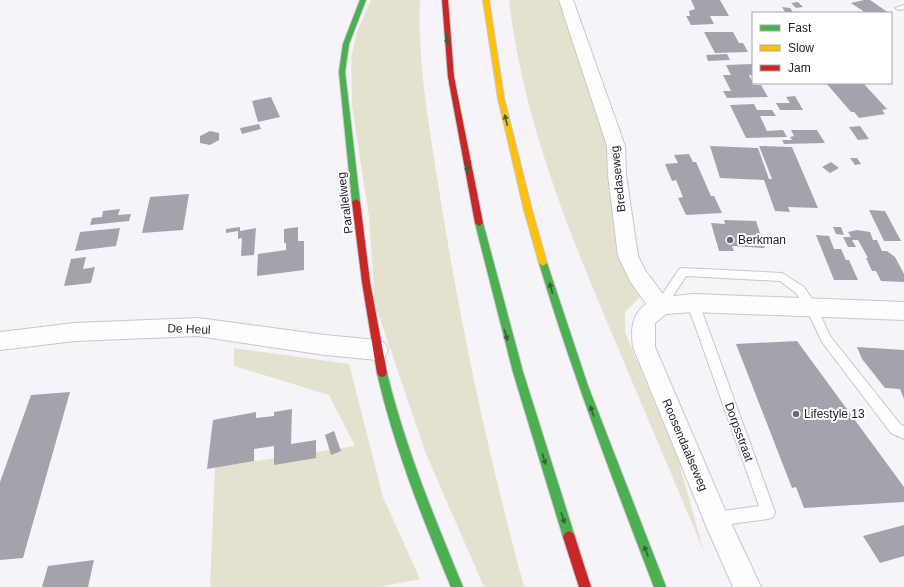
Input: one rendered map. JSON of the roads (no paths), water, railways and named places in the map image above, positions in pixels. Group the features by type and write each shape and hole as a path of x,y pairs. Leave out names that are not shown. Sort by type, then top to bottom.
{"main road":[{"name":"Parallelweg","path":"363,0 349,32 343,54 342,72 364,259 377,350"},
{"path":"445,0 446,33 461,133 475,210 498,306 550,481 585,587"},
{"path":"486,0 501,98 528,210 559,316 605,448 660,587"},
{"path":"377,350 390,408 409,466 457,587"}],"street":[{"name":"Bredaseweg","path":"566,0 616,146 617,175 628,256 637,275 660,307"},
{"path":"660,307 693,303 904,310"},
{"name":"Roosendaalseweg","path":"660,307 645,318 642,330 644,348 716,519 747,587"},
{"name":"De Heul","path":"0,341 75,332 146,328 198,328 325,345 377,350"}],"lane":[{"path":"660,307 683,272 782,277 800,290 812,308 826,339 896,429 904,432"},
{"name":"Dorpsstraat","path":"693,303 768,512 716,519"}],"place":[{"name":"Berkman","path":"730,240"},
{"name":"Lifestyle 13","path":"796,414"}]}
